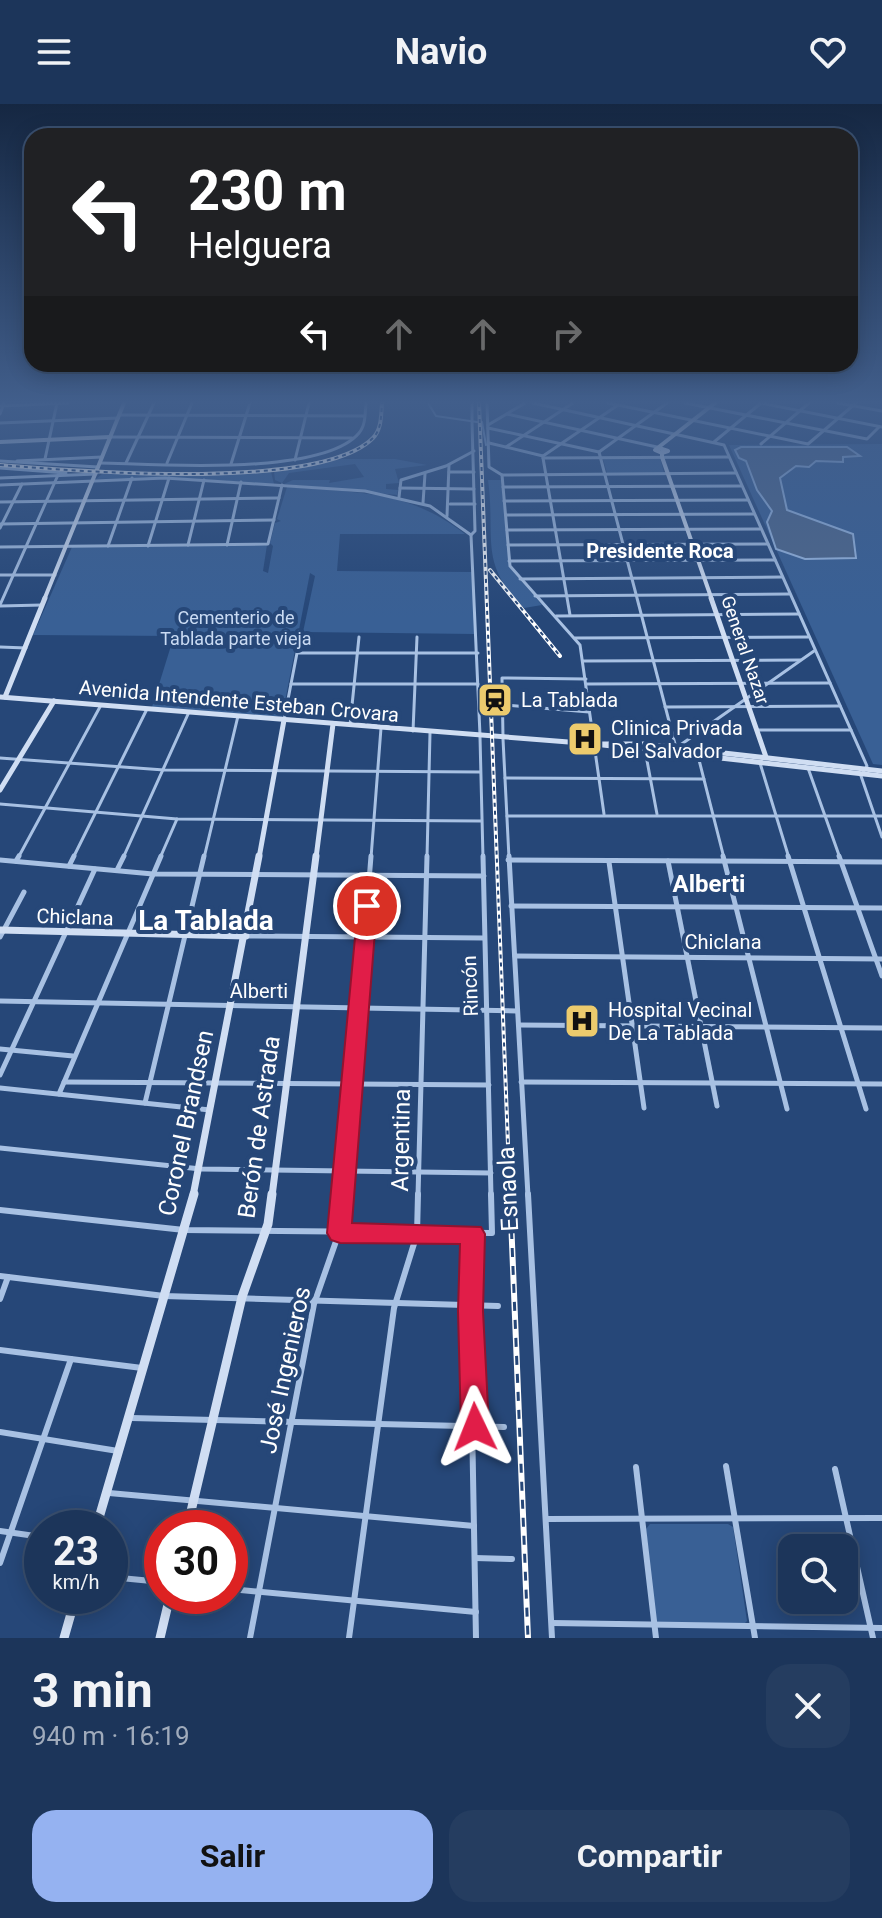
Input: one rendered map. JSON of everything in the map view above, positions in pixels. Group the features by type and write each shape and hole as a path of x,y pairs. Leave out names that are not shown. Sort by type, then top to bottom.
{"street":[{"path":"0,478 37,475"},
{"path":"52,475 70,475"},
{"path":"43,605 0,606 58,475"},
{"path":"89,475 95,477"},
{"path":"399,497 401,480 423,475"},
{"path":"423,504 425,475"},
{"path":"447,516 450,504 449,475"},
{"name":"Rincón","path":"473,1234 492,1233 478,653 471,535 475,531 474,475"},
{"path":"520,475 502,475 509,561 520,579 575,638 583,661 604,814"},
{"path":"545,475 570,616"},
{"path":"604,475 676,748"},
{"name":"General Nazar","path":"669,475 766,757"},
{"path":"737,475 851,730 882,837"},
{"path":"2,697 26,648 95,477"},
{"path":"0,485 95,477 169,478 399,497 447,516 471,535"},
{"path":"108,546 132,478"},
{"path":"148,546 169,478"},
{"path":"188,545 204,480"},
{"path":"227,545 241,482"},
{"path":"22,484 1,525 274,520"},
{"path":"0,547 268,544 282,485"},
{"path":"503,487 741,486"},
{"path":"400,488 474,489"},
{"path":"0,502 279,498"},
{"path":"504,501 748,500"},
{"path":"450,504 475,504"},
{"path":"506,515 754,514"},
{"path":"507,530 761,529"},
{"path":"508,545 768,544"},
{"path":"509,561 775,560"},
{"path":"0,575 55,575"},
{"path":"520,579 783,577"},
{"path":"535,596 790,594"},
{"path":"556,616 799,614"},
{"path":"350,725 359,637"},
{"path":"413,731 417,637"},
{"path":"575,638 809,637"},
{"path":"0,647 26,648"},
{"path":"676,748 815,651"},
{"path":"284,720 297,653 478,653"},
{"path":"583,661 800,660"},
{"name":"Esnaola","path":"552,1638 500,679 586,682"},
{"path":"586,682 830,683"},
{"path":"291,684 478,684"},
{"name":"Avenida Intendente Esteban Crovara","path":"2,697 505,738"},
{"path":"0,790 54,701"},
{"path":"16,861 101,705"},
{"path":"503,705 589,712"},
{"path":"665,707 840,706"},
{"path":"69,866 147,709"},
{"path":"117,870 190,712"},
{"path":"145,1103 238,716"},
{"name":"Coronel Brandsen","path":"101,1510 201,1169 284,720"},
{"name":"Berón de Astrada","path":"191,1510 242,1297 267,1230 333,724"},
{"name":"José Ingenieros","path":"250,1638 316,1298 340,1233 381,728"},
{"path":"758,730 851,730"},
{"name":"Argentina","path":"349,1638 396,1302 417,1234 430,733"},
{"path":"505,738 766,757 864,772"},
{"path":"594,744 603,741 676,748 760,762 882,774"},
{"path":"645,750 657,815"},
{"path":"698,752 787,1109"},
{"path":"760,762 766,757"},
{"path":"0,758 164,770 480,772"},
{"path":"760,762 866,1109"},
{"path":"808,768 857,908 879,959 882,976"},
{"path":"505,778 704,779"},
{"path":"0,804 177,819 481,821"},
{"path":"507,816 882,816"},
{"path":"59,1094 177,819"},
{"path":"0,860 153,874 484,876"},
{"path":"508,860 882,862"},
{"path":"668,861 717,1106"},
{"path":"609,862 644,1108"},
{"path":"0,1075 31,1002 95,869"},
{"path":"1,933 24,892"},
{"path":"511,906 882,908"},
{"name":"Chiclana","path":"1,933 484,938"},
{"name":"Chiclana","path":"515,956 879,959"},
{"name":"Alberti","path":"0,1001 232,1007 487,1007 518,1011"},
{"path":"519,1025 882,1028"},
{"path":"0,1049 74,1056"},
{"path":"64,1082 489,1085"},
{"path":"521,1082 882,1084"},
{"path":"0,1088 212,1110"},
{"path":"0,1148 201,1169 491,1173"},
{"path":"0,1210 184,1230 473,1234 471,1304 476,1638"},
{"path":"0,1276 164,1296 316,1298 498,1306"},
{"path":"0,1299 8,1277"},
{"path":"0,1350 142,1368"},
{"path":"0,1563 71,1359"},
{"path":"129,1418 504,1427"},
{"path":"0,1432 118,1451"},
{"path":"726,1466 755,1638"},
{"path":"636,1467 656,1638"},
{"path":"835,1469 873,1638"},
{"path":"106,1493 474,1526"},
{"path":"546,1519 882,1518"},
{"path":"0,1531 24,1535"},
{"path":"475,1558 512,1559"},
{"path":"248,1591 476,1612"},
{"path":"64,1638 71,1614"},
{"path":"160,1638 166,1614"},
{"path":"552,1623 882,1628"}],"green space":[{"path":"101,475 272,475 274,484 169,477 96,479"},
{"path":"274,475 288,475 282,483 275,480"},
{"path":"362,475 397,475 399,483 386,484 386,489 398,490 397,495 284,484 293,480 330,480 329,483 364,477"},
{"path":"742,475 882,475 882,765 873,764"},
{"path":"488,480 501,480 510,568 542,605 524,608 500,577 492,549"},
{"name":"Cementerio de Tablada parte vieja","path":"287,487 358,493 401,501 444,519 465,534 340,534 337,571 473,572 475,634 303,632 315,576 310,573 282,717 152,707 174,636 33,635 72,547 267,545 263,571 268,573 273,546 270,543 275,523 281,521 277,519"},
{"path":"650,1524 728,1524 733,1527 747,1621 744,1624 656,1622 646,1529"}],"shaded area":[{"path":"751,475 785,475 780,478 787,510 853,534 856,558 805,559 776,549 767,522 772,511 757,490"}],"railway":[{"path":"482,475 510,1196"},
{"path":"490,570 560,656"},
{"path":"510,1194 528,1638"}],"place":[{"name":"La Tablada","path":"495,700"},
{"name":"Clinica Privada Del Salvador","path":"585,739"},
{"name":"Hospital Vecinal De La Tablada","path":"582,1021"}],"district":[{"name":"Presidente Roca","path":"660,551"},
{"name":"Alberti","path":"709,884"},
{"name":"La Tablada","path":"206,920"}],"route":[{"path":"367,906 340,1233 473,1234 470,1311 475,1427"}]}
